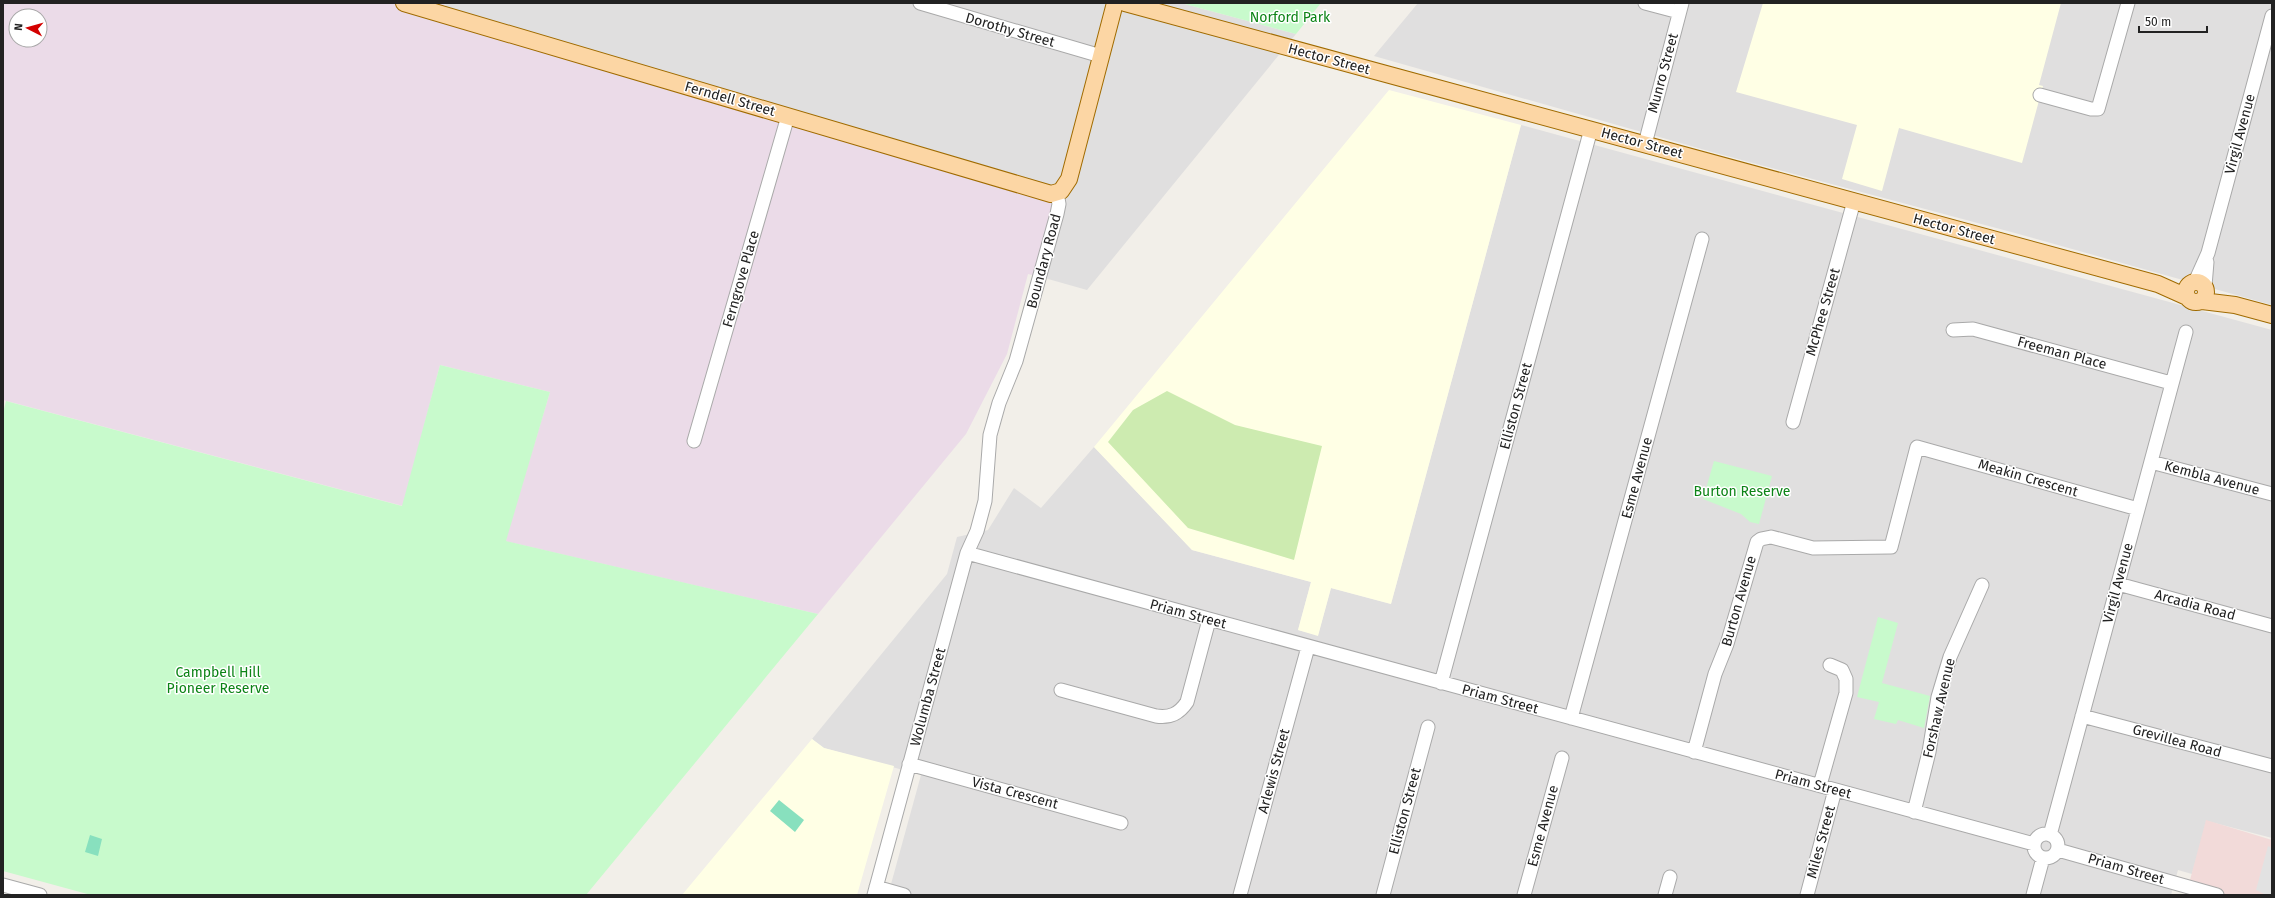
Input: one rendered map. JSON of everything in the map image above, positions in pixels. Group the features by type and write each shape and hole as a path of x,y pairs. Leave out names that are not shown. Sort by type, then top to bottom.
{"main road":[{"name":"Ferndell Street","path":"404,3 444,9 788,116 1042,192 1057,193"},
{"name":"Boundary Road","path":"1057,193 1066,187 1069,179 1115,3"},
{"name":"Hector Street","path":"1125,3 2158,284 2197,290 2235,305 2272,315"}],"street":[{"name":"Dorothy Street","path":"920,3 1101,56"},
{"path":"1645,3 1681,7"},
{"path":"2040,95 2091,109 2098,109 2128,3"},
{"name":"Munro Street","path":"1645,144 1681,7"},
{"name":"Virgil Avenue","path":"2197,290 2272,16"},
{"name":"Ferngrove Place","path":"694,441 788,116"},
{"name":"Elliston Street","path":"1441,683 1591,129"},
{"name":"Boundary Road","path":"985,501 990,435 999,404 1016,361 1058,214 1057,193"},
{"name":"McPhee Street","path":"1793,422 1854,201"},
{"name":"Esme Avenue","path":"1571,718 1702,239"},
{"name":"Freeman Place","path":"1953,330 1973,329 2172,383"},
{"name":"Virgil Avenue","path":"2050,835 2186,332"},
{"name":"Meakin Crescent","path":"1917,447 2138,508"},
{"name":"Burton Avenue","path":"1694,752 1715,674 1727,644 1757,542 1761,538 1771,537 1813,548 1891,547 1917,447"},
{"name":"Kembla Avenue","path":"2151,462 2272,494"},
{"name":"Wolumba Street","path":"875,891 967,553 977,531 985,501"},
{"name":"Priam Street","path":"967,553 2034,844"},
{"name":"Arcadia Road","path":"2118,584 2272,626"},
{"name":"Forshaw Avenue","path":"1914,812 1929,752 1938,697 1950,657 1982,585"},
{"path":"1061,690 1156,716 1165,717 1175,715 1182,710 1187,702 1209,620"},
{"name":"Arlewis Street","path":"1240,895 1308,647"},
{"path":"1820,785 1847,686 1842,670 1830,665"},
{"name":"Grevillea Road","path":"2082,716 2272,766"},
{"name":"Elliston Street","path":"1382,895 1428,727"},
{"name":"Esme Avenue","path":"1524,895 1562,758"},
{"name":"Vista Crescent","path":"909,764 1121,822"},
{"name":"Miles Street","path":"1807,895 1835,790"},
{"path":"2050,835 2058,842 2058,850 2051,858 2043,858 2035,852 2034,844 2038,837 2050,835"},
{"name":"Priam Street","path":"2058,850 2186,891 2217,895"},
{"path":"2033,895 2043,858"},
{"path":"1665,895 1670,877"},
{"path":"3,885 40,895"},
{"path":"875,891 904,895"}],"shaded area":[{"path":"3,3 445,3 442,14 1057,193 1041,277 1028,274 1007,354 966,434 818,614 505,541 550,392 440,365 403,506 3,400"},
{"path":"446,3 1181,3 1296,34 1087,290 1041,277 442,15"},
{"path":"1418,3 2272,3 2272,305 2015,233 1712,152 1374,56"},
{"path":"1763,3 2061,3 2039,85 2043,86 2022,163 1899,128 1882,191 1842,179 1857,125 1736,92"},
{"path":"1389,90 1521,125 1391,604 1331,588 1318,636 1298,630 1311,582 1192,550 1094,447"},
{"path":"1521,125 2272,330 2272,838 2207,821 2192,874 2178,870 2171,895 888,895 921,775 824,748 812,739 947,574 957,537 988,530 1014,488 1041,508 1094,447 1192,550 1311,582 1298,630 1318,635 1331,588 1391,604"},
{"path":"812,739 824,748 894,766 857,895 682,895"},
{"path":"2206,820 2272,840 2272,895 2186,895"},
{"path":"2268,846 2272,848 2272,895 2266,895 2256,890"}],"green space":[{"name":"Norford Park","path":"1181,3 1321,3 1296,34"},
{"name":"Campbell Hill Pioneer Reserve","path":"440,365 550,392 506,541 818,614 586,895 91,895 3,871 3,413 6,401 402,506"},
{"path":"1167,391 1235,425 1322,446 1294,560 1188,528 1108,442 1133,410"},
{"name":"Burton Reserve","path":"1714,461 1772,476 1759,524 1750,522 1741,514 1703,499"},
{"path":"1878,617 1898,623 1882,683 1930,696 1924,728 1898,720 1896,724 1874,719 1879,702 1857,697"},
{"path":"779,800 804,820 795,832 770,811"},
{"path":"90,835 102,839 98,856 85,852"}]}
